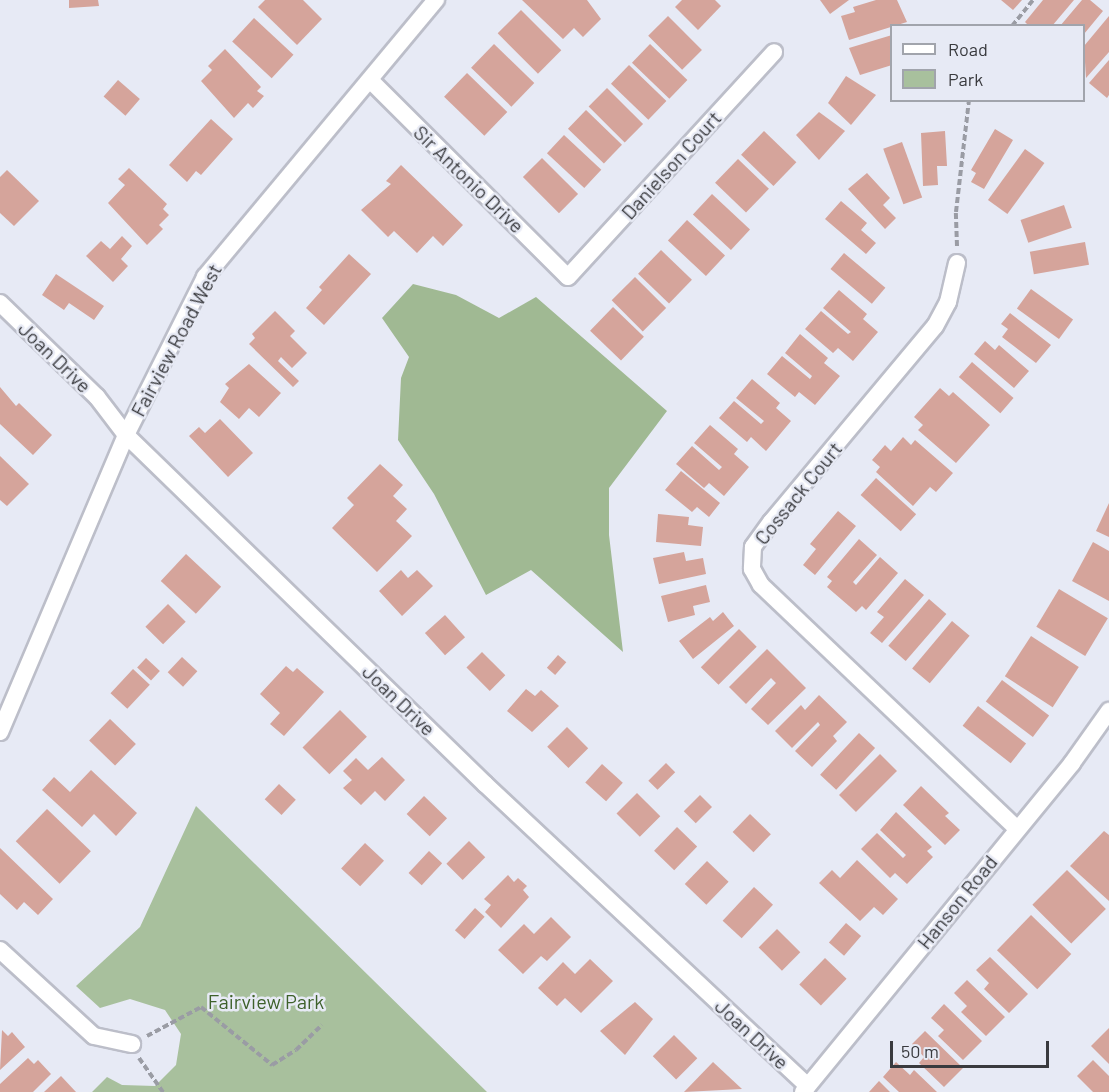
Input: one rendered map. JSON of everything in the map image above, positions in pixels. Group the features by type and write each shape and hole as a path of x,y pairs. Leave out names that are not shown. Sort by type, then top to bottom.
{"street":[{"name":"Fairview Road West","path":"0,732 126,435 205,277 436,0"},
{"name":"Danielson Court","path":"568,277 774,52"},
{"name":"Sir Antonio Drive","path":"369,80 568,277"},
{"name":"Cossack Court","path":"957,264 948,302 935,326 771,522 753,547 752,569 761,585 1016,828"},
{"name":"Joan Drive","path":"0,303 97,397 126,435 485,784 806,1089"},
{"name":"Hanson Road","path":"806,1089 1109,711"},
{"path":"0,950 94,1036 132,1044"}],"path":[{"path":"1014,24 1033,0"},
{"path":"957,264 956,212 969,102"},
{"path":"163,1092 132,1044 201,1007 272,1065 296,1050 322,1025"}],"green space":[{"path":"413,284 456,295 499,318 536,297 667,411 609,488 609,535 623,652 531,570 486,595 434,494 398,440 401,378 409,357 382,318"},
{"name":"Fairview Park","path":"196,806 487,1092 92,1092 107,1077 122,1085 155,1086 176,1065 181,1034 165,1010 130,999 100,1008 76,986 140,927"}],"building":[{"path":"69,0 98,0 99,6 69,8"},
{"path":"265,0 303,0 322,19 297,45 258,7"},
{"path":"522,0 587,0 601,19 583,37 574,28 563,39"},
{"path":"682,0 715,0 721,6 698,30 675,7"},
{"path":"820,0 849,0 830,14"},
{"path":"876,0 897,0 907,22 890,24 890,27 849,40 841,16 855,12 853,7"},
{"path":"1001,0 1022,0 1013,10"},
{"path":"1043,0 1074,0 1054,24 1027,24 1025,22"},
{"path":"1082,0 1090,0 1103,11 1085,33 1085,24 1062,24"},
{"path":"521,10 561,50 538,74 498,33"},
{"path":"668,16 702,50 682,70 648,36"},
{"path":"1109,16 1109,52 1086,78 1085,45"},
{"path":"254,18 293,55 272,78 232,41"},
{"path":"890,36 890,66 860,75 849,48"},
{"path":"494,44 534,83 511,107 471,68"},
{"path":"650,44 687,80 669,99 632,63"},
{"path":"225,49 261,87 257,91 264,96 253,108 248,103 234,118 201,81 212,70 208,66"},
{"path":"1109,60 1109,95 1107,98 1089,83"},
{"path":"629,65 666,101 648,120 611,84"},
{"path":"467,73 507,112 484,136 444,97"},
{"path":"846,76 876,95 851,125 828,103"},
{"path":"118,80 140,99 125,116 104,97"},
{"path":"607,88 643,124 625,142 589,106"},
{"path":"586,110 622,145 604,163 568,129"},
{"path":"819,112 845,131 819,160 796,135"},
{"path":"211,119 233,139 201,175 196,171 187,182 169,165"},
{"path":"995,129 1013,140 984,189 971,182 976,173 971,170"},
{"path":"764,131 796,162 773,186 741,155"},
{"path":"945,131 947,166 937,166 938,185 923,186 921,133"},
{"path":"564,135 601,170 584,188 547,153"},
{"path":"902,142 922,197 903,204 883,149"},
{"path":"1025,149 1044,163 1007,214 988,200"},
{"path":"542,158 578,194 559,213 523,177"},
{"path":"738,159 769,189 746,213 715,183"},
{"path":"401,165 463,225 443,246 433,236 417,253 394,231 388,237 361,210 391,184 386,181"},
{"path":"129,168 167,204 163,209 169,215 159,225 163,229 147,245 108,203 125,185 118,179"},
{"path":"7,170 39,201 14,226 0,213 0,177"},
{"path":"867,173 890,198 883,205 896,218 885,229 848,189"},
{"path":"712,194 750,229 731,250 693,214"},
{"path":"841,201 867,223 861,230 876,243 866,254 825,219"},
{"path":"1064,205 1072,228 1028,243 1021,220"},
{"path":"687,220 725,255 706,276 668,240"},
{"path":"122,236 132,246 121,259 128,266 113,282 86,256 101,241 110,249"},
{"path":"1085,242 1089,265 1034,274 1030,252"},
{"path":"661,250 692,280 669,304 638,274"},
{"path":"844,253 885,288 872,304 831,269"},
{"path":"349,254 371,274 324,325 306,308 322,290 319,287"},
{"path":"56,274 104,306 94,320 69,303 64,310 42,295"},
{"path":"635,277 666,308 643,331 612,300"},
{"path":"1031,289 1073,320 1059,339 1017,308"},
{"path":"839,290 867,314 863,319 878,332 853,361 838,348 833,353 805,329 821,311 848,334 851,332 823,308"},
{"path":"613,307 644,337 621,361 590,331"},
{"path":"275,311 295,331 290,336 307,353 292,368 281,357 278,361 299,381 293,387 249,344 255,338 252,334"},
{"path":"1010,313 1051,345 1036,363 1002,337 1008,329 1001,324"},
{"path":"800,334 828,358 824,363 840,376 815,405 799,392 795,397 767,374 782,356 810,379 812,376 785,353"},
{"path":"985,341 995,350 999,345 1029,371 1014,388 974,354"},
{"path":"972,362 1014,398 1000,413 959,377"},
{"path":"249,364 281,393 259,417 249,408 239,419 220,402 229,388 225,384"},
{"path":"752,379 780,403 776,408 791,421 766,451 751,437 747,442 719,418 734,401 761,424 764,421 736,398"},
{"path":"0,387 16,406 19,403 52,435 33,455 0,424"},
{"path":"940,388 949,396 953,392 990,425 956,463 918,430 923,425 914,417"},
{"path":"220,419 253,453 228,477 189,436 199,427 205,433"},
{"path":"710,425 738,449 734,454 749,467 724,496 709,483 704,488 676,464 692,446 719,470 722,467 694,443"},
{"path":"903,437 911,445 915,440 953,473 936,492 930,487 913,506 876,472 880,467 872,460 885,445 891,451"},
{"path":"0,456 29,484 7,506 0,500"},
{"path":"380,464 403,485 393,496 407,509 396,521 412,536 377,572 332,528 354,505 347,498"},
{"path":"681,471 720,503 709,517 697,507 692,512 665,490"},
{"path":"876,478 916,514 901,531 861,495"},
{"path":"1109,503 1109,537 1096,531"},
{"path":"838,511 856,526 815,575 803,565 816,549 810,544"},
{"path":"658,514 689,517 688,525 703,527 701,546 656,542"},
{"path":"859,539 877,555 853,582 856,585 880,557 898,573 866,610 862,606 856,612 827,587 832,581 827,577"},
{"path":"1093,542 1109,551 1109,601 1072,581"},
{"path":"684,552 686,561 703,558 706,574 659,584 653,558"},
{"path":"186,554 221,587 196,614 161,581"},
{"path":"401,570 408,578 417,570 433,586 402,616 379,591"},
{"path":"905,579 924,595 882,643 870,633 884,617 877,612"},
{"path":"706,585 710,602 693,606 695,615 668,622 661,596"},
{"path":"1059,589 1108,618 1085,656 1036,627"},
{"path":"929,599 946,614 906,661 888,646"},
{"path":"168,604 186,622 163,644 145,627"},
{"path":"723,612 734,626 693,659 679,641 710,617 713,621"},
{"path":"445,615 465,637 445,655 425,633"},
{"path":"952,621 970,636 930,683 912,668"},
{"path":"739,629 757,647 718,685 701,667"},
{"path":"1031,636 1079,667 1053,707 1005,676"},
{"path":"767,649 806,688 768,725 751,709 776,683 771,678 746,704 729,687"},
{"path":"482,652 505,675 490,691 466,668"},
{"path":"558,655 566,662 555,675 547,668"},
{"path":"182,657 197,671 183,687 168,672"},
{"path":"146,658 160,671 151,680 137,668"},
{"path":"286,666 293,672 297,668 324,692 284,736 270,724 280,713 260,694"},
{"path":"133,669 150,685 127,709 110,693"},
{"path":"1002,680 1049,716 1033,737 986,702"},
{"path":"526,689 535,696 541,690 559,706 532,732 507,711"},
{"path":"819,695 847,722 833,736 837,741 812,767 795,751 820,725 818,722 792,748 775,731 801,705 805,710"},
{"path":"978,706 1026,744 1011,763 963,726"},
{"path":"340,710 367,737 329,774 303,747"},
{"path":"110,719 136,744 115,766 89,741"},
{"path":"567,727 588,748 568,768 547,747"},
{"path":"859,733 875,748 836,790 820,775"},
{"path":"880,754 897,771 856,812 839,795"},
{"path":"382,757 405,780 385,801 375,791 361,805 343,788 352,780 343,771 356,758 368,770"},
{"path":"666,763 675,772 658,790 648,781"},
{"path":"602,764 623,783 606,801 585,783"},
{"path":"91,770 137,813 116,836 94,814 82,827 42,790 54,777 70,792"},
{"path":"279,784 296,800 281,815 265,799"},
{"path":"921,786 949,813 945,816 960,830 945,845 903,805"},
{"path":"637,793 660,816 640,837 616,814"},
{"path":"700,795 712,807 696,823 684,811"},
{"path":"424,796 447,818 430,836 407,814"},
{"path":"47,809 91,851 60,884 16,841"},
{"path":"896,812 932,847 927,851 933,857 907,884 895,873 890,878 861,849 877,833 903,858 906,855 880,830"},
{"path":"750,814 771,834 753,852 733,832"},
{"path":"677,827 697,846 674,870 654,851"},
{"path":"1104,831 1109,835 1109,901 1070,866"},
{"path":"469,841 485,857 463,880 446,864"},
{"path":"365,843 384,861 360,886 341,869"},
{"path":"0,848 53,899 38,915 24,902 17,910 0,894"},
{"path":"429,851 442,863 422,885 409,873"},
{"path":"857,860 898,899 883,915 874,907 860,921 819,883 832,870 840,878"},
{"path":"707,861 729,882 706,905 685,884"},
{"path":"1067,870 1106,909 1071,944 1032,905"},
{"path":"508,875 514,882 518,878 527,886 523,890 529,897 501,928 485,912 491,905 484,899"},
{"path":"754,887 773,905 742,938 723,921"},
{"path":"475,908 485,917 465,939 455,930"},
{"path":"1031,915 1071,954 1037,989 997,950"},
{"path":"551,917 571,937 547,961 541,956 523,974 498,950 524,924 534,934"},
{"path":"846,923 861,936 844,956 829,943"},
{"path":"777,929 800,952 782,971 759,947"},
{"path":"990,957 1028,994 1009,1013 984,989 989,983 976,970"},
{"path":"825,958 847,979 821,1005 799,985"},
{"path":"590,959 613,981 581,1013 565,998 557,1006 538,988 563,962 575,974"},
{"path":"967,980 1005,1017 986,1036 961,1012 967,1006 954,993"},
{"path":"635,1002 653,1019 625,1055 600,1031"},
{"path":"944,1004 982,1041 963,1060 938,1036 944,1030 931,1018"},
{"path":"1109,1028 1109,1064 1091,1046"},
{"path":"2,1030 8,1036 12,1032 25,1047 0,1070"},
{"path":"925,1031 963,1068 944,1087 919,1063 924,1057 912,1044"},
{"path":"674,1035 697,1058 676,1080 653,1056"},
{"path":"28,1058 34,1064 38,1060 51,1074 33,1092 0,1092 0,1084"},
{"path":"1093,1060 1109,1076 1109,1092 1093,1092 1077,1076"},
{"path":"713,1062 742,1089 684,1092"},
{"path":"896,1062 910,1075 914,1070 937,1092 899,1092 883,1077"},
{"path":"61,1076 76,1092 44,1092"},
{"path":"879,1081 890,1092 869,1092"}]}
